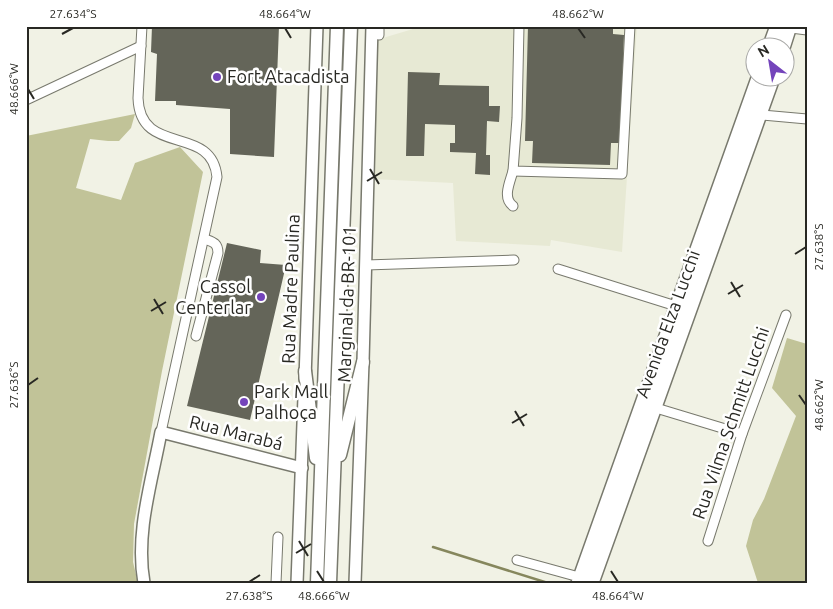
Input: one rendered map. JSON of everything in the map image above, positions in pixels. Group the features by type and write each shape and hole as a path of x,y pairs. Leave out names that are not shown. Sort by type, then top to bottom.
{"highway":[{"path":"317,583 336,26"},
{"path":"330,583 351,26"},
{"path":"334,482 363,362"},
{"path":"305,372 321,497"}],"main road":[{"name":"Rua Madre Paulina","path":"297,583 317,26"},
{"path":"772,38 776,26"},
{"name":"Marginal da BR-101","path":"355,583 366,265 377,29"},
{"name":"Avenida Elza Lucchi","path":"592,583 656,408 755,88"},
{"name":"Avenida Elza Lucchi","path":"581,581 676,306 762,115 771,88"},
{"path":"144,583 141,558 142,534 162,432"},
{"name":"Rua Marabá","path":"162,432 302,468"}],"street":[{"path":"142,26 138,109 146,124 160,134 200,147 212,157 218,177 162,432"},
{"path":"513,206 508,202 507,196 513,171 517,118 519,26"},
{"path":"513,171 622,174 630,26"},
{"path":"782,38 788,27 807,30"},
{"path":"26,100 141,46"},
{"path":"517,560 581,581 714,223 761,88"},
{"path":"762,115 807,119"},
{"path":"196,336 218,253 218,247 213,242 204,239"},
{"path":"366,265 514,260"},
{"path":"558,270 676,306"},
{"name":"Rua Vilma Schmitt Lucchi","path":"708,541 742,434 786,315"},
{"path":"656,408 742,434"},
{"path":"276,583 278,536"}],"shaded area":[{"path":"412,26 637,26 622,252 551,240 550,246 456,241 453,183 373,179 376,40 413,29"}],"green space":[{"path":"135,114 131,128 119,141 90,139 76,188 121,200 135,163 180,147 203,172 162,371 134,524 133,562 138,583 26,583 26,136"},
{"path":"787,338 807,344 807,583 758,583 746,546 753,520 764,499 796,416 772,388"}],"building":[{"name":"Fort Atacadista","path":"152,26 279,26 274,157 230,154 230,109 176,105 176,101 155,101 157,54 151,52"},
{"path":"528,26 613,26 613,34 624,35 620,143 611,143 610,165 532,163 533,141 525,141"},
{"path":"408,72 440,73 439,85 489,86 489,106 500,106 499,122 487,121 486,155 490,155 490,175 475,174 476,153 450,152 450,143 455,143 455,125 425,124 424,156 406,156"},
{"path":"227,243 261,250 260,263 286,265 250,420 187,406"}],"waterway":[{"path":"433,547 548,583"}],"place":[{"name":"Fort Atacadista","path":"217,77"},
{"name":"Cassol Centerlar","path":"261,297"},
{"name":"Park Mall Palhoça","path":"244,402"}]}
